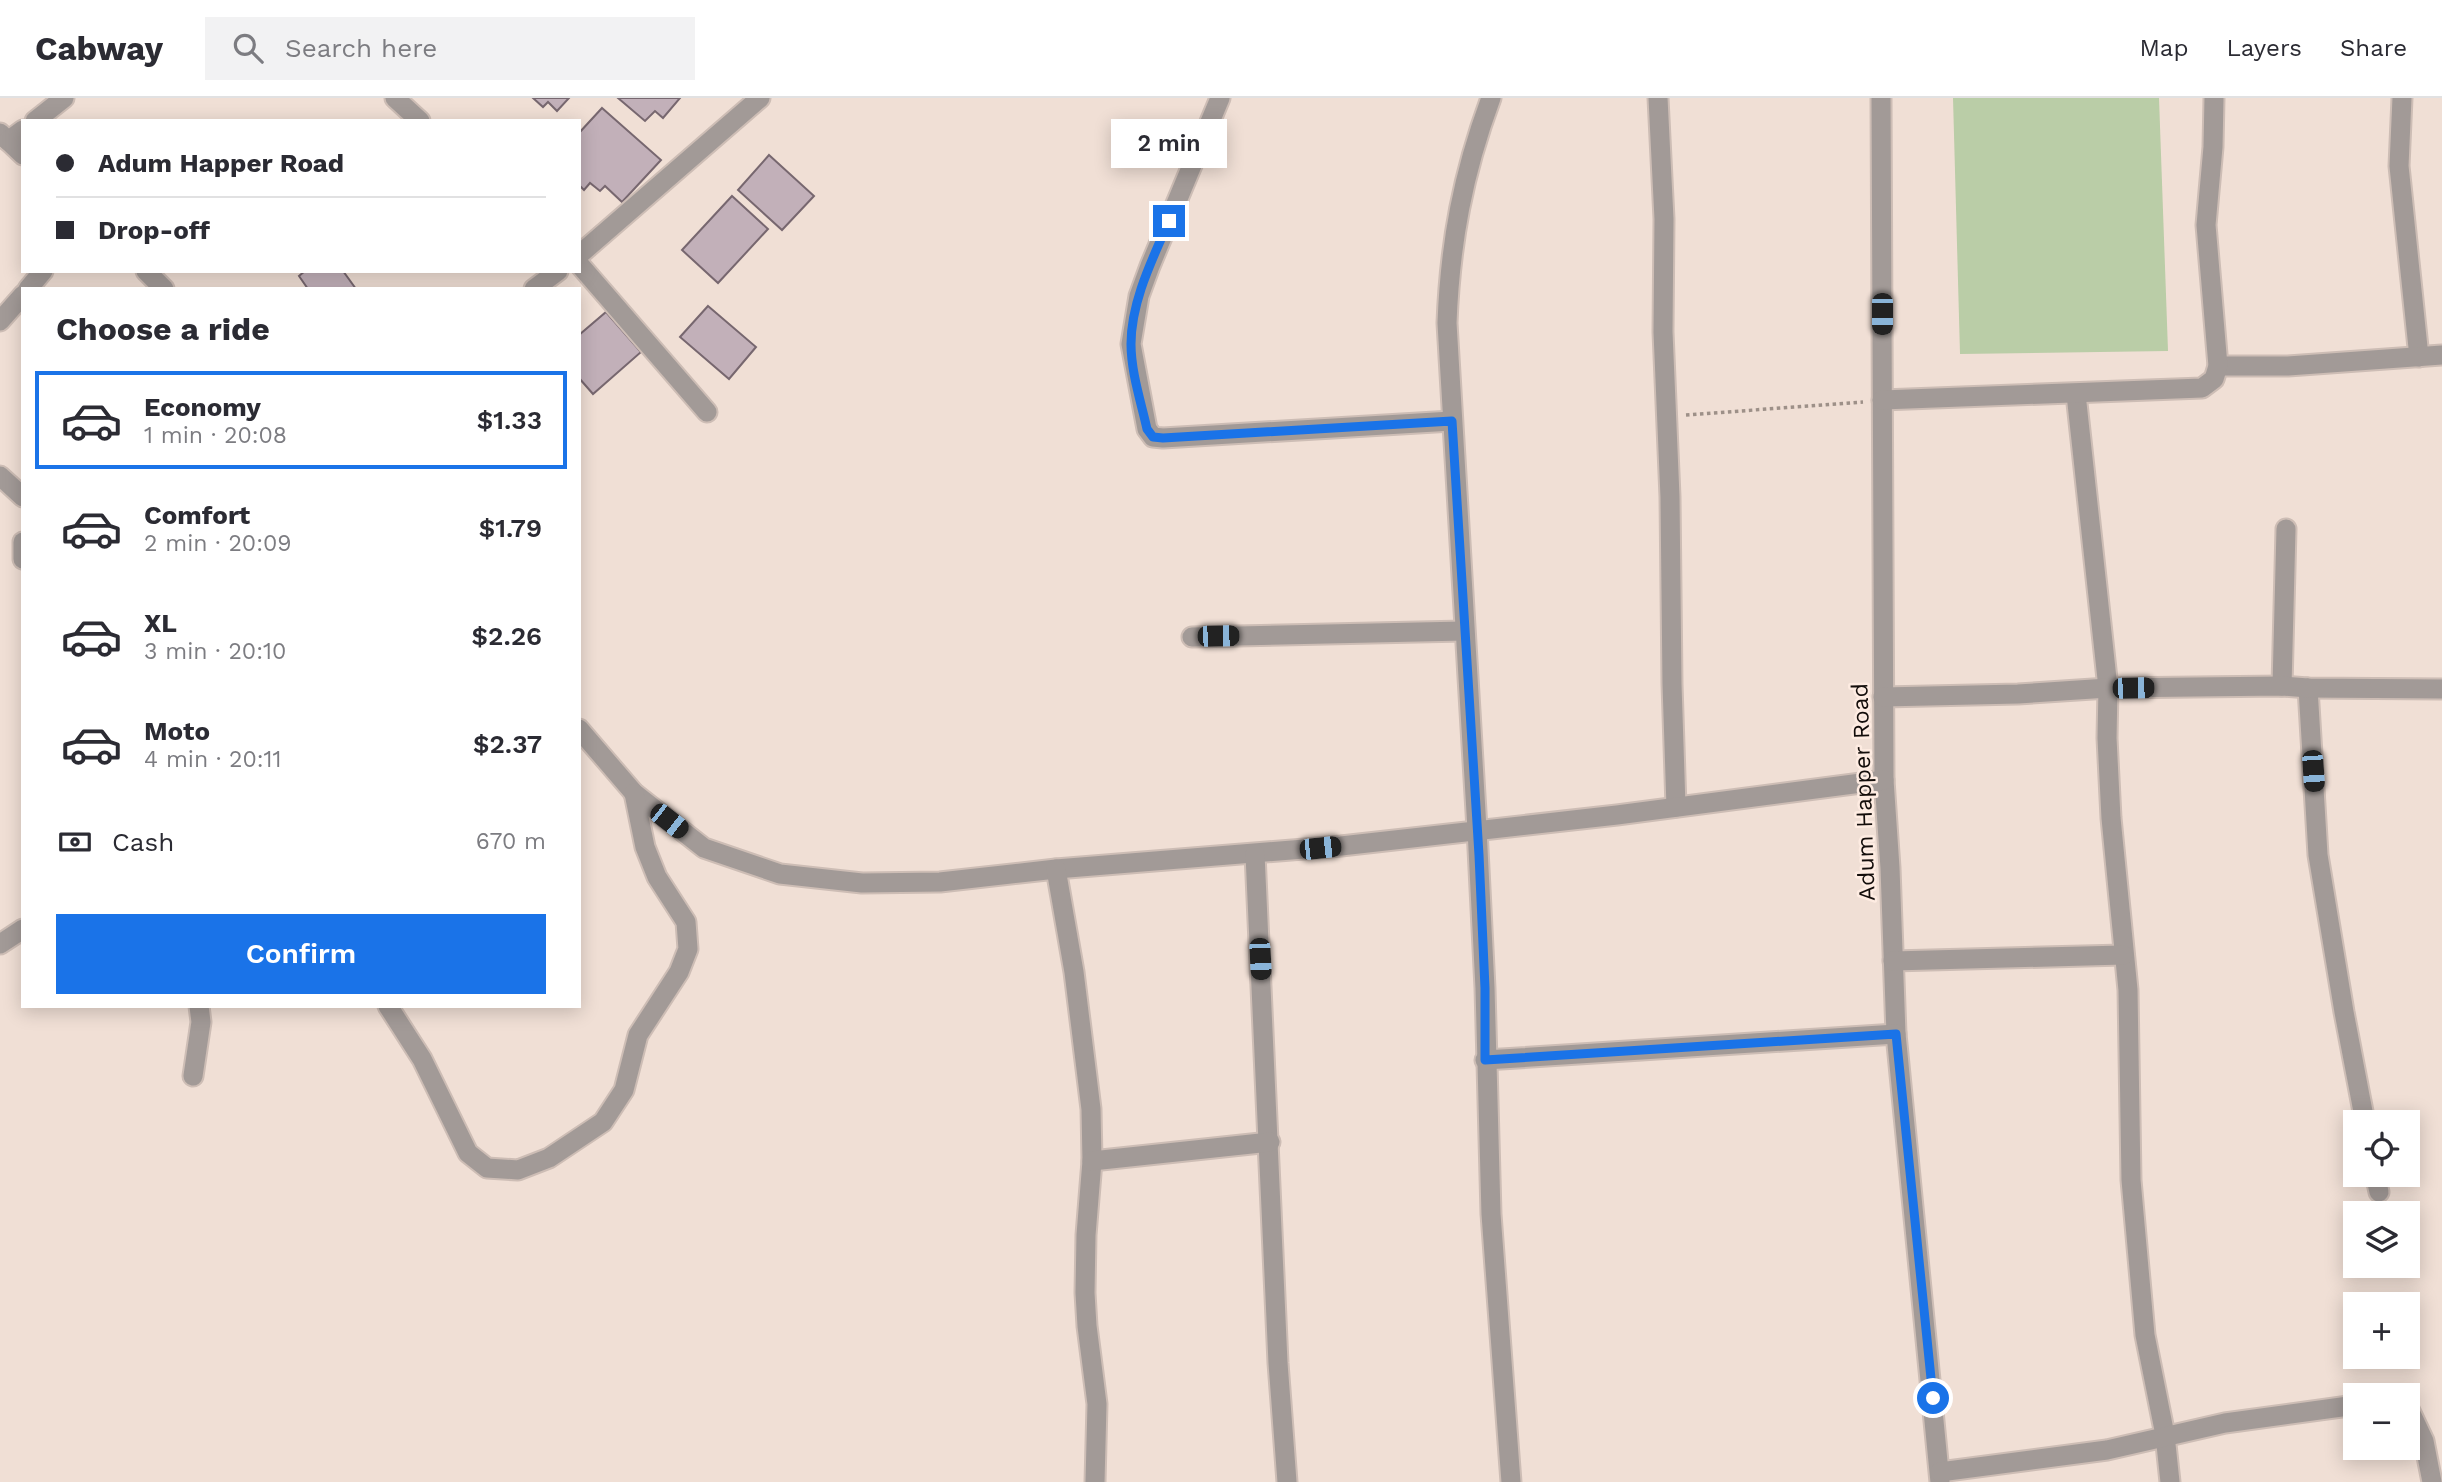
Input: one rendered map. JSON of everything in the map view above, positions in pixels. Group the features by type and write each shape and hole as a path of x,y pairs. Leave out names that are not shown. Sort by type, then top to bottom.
{"street":[{"path":"38,119 64,98"},
{"path":"395,98 417,119"},
{"path":"581,253 760,98"},
{"path":"1220,98 1139,296 1131,344 1147,429 1153,437 1163,438 1452,421"},
{"path":"1491,98 1475,140 1463,187 1449,266 1447,323 1485,988 1491,1214 1511,1482"},
{"path":"1658,98 1664,219 1662,332 1670,497 1676,807"},
{"name":"Adum Happer Road","path":"1881,98 1884,780 1896,1034 1940,1477"},
{"path":"1882,400 2202,388 2214,379 2218,366 2206,225 2214,98"},
{"path":"2402,98 2399,166 2419,357"},
{"path":"581,266 707,412"},
{"path":"30,287 42,273"},
{"path":"148,273 162,287"},
{"path":"537,287 555,273"},
{"path":"0,321 21,297"},
{"path":"2218,366 2288,366 2442,355"},
{"path":"2076,394 2108,688 2109,786 2128,990 2131,1180 2145,1335 2165,1435 2170,1482"},
{"path":"0,476 21,495"},
{"path":"2282,686 2286,529"},
{"path":"1192,636 1464,631"},
{"path":"1883,697 2018,694 2108,688 2282,686 2442,689"},
{"path":"2308,688 2318,855 2363,1110"},
{"path":"581,731 634,793 704,848 780,874 862,883 940,882 1056,869 1255,854 1676,807 1884,780"},
{"path":"389,1008 422,1059 468,1153 487,1168 518,1170 549,1158 603,1122 624,1090 638,1035 679,972 688,949 686,922 657,877 645,847 634,793"},
{"path":"1255,854 1278,1363 1287,1482"},
{"path":"1056,869 1074,972 1091,1109 1092,1161 1085,1293 1097,1404 1095,1482"},
{"path":"0,944 21,930"},
{"path":"1893,961 2123,955"},
{"path":"193,1076 201,1022 199,1008"},
{"path":"1485,1060 1896,1034"},
{"path":"1092,1161 1270,1142"},
{"path":"1940,1477 2107,1450 2225,1423 2343,1407"},
{"path":"2420,1432 2432,1482"}],"path":[{"path":"1665,416 1882,400"}],"green space":[{"path":"1953,98 2159,98 2168,351 1960,354"}],"building":[{"path":"533,98 569,98 557,111 548,102 543,107"},
{"path":"618,98 680,98 663,118 655,111 645,121"},
{"path":"602,108 661,160 622,202 605,186 600,191 590,183 584,190 581,187 581,131"},
{"path":"769,155 814,196 782,230 738,190"},
{"path":"732,196 768,229 718,283 682,250"},
{"path":"303,273 344,273 355,287 307,287 299,276"},
{"path":"708,306 756,347 729,379 680,337"},
{"path":"606,312 641,352 593,394 581,380 581,333"}],"route":[{"path":"1169,221 1139,296 1132,329 1132,356 1147,429 1153,437 1452,421 1479,855 1485,988 1485,1060 1896,1034 1933,1398"}]}
